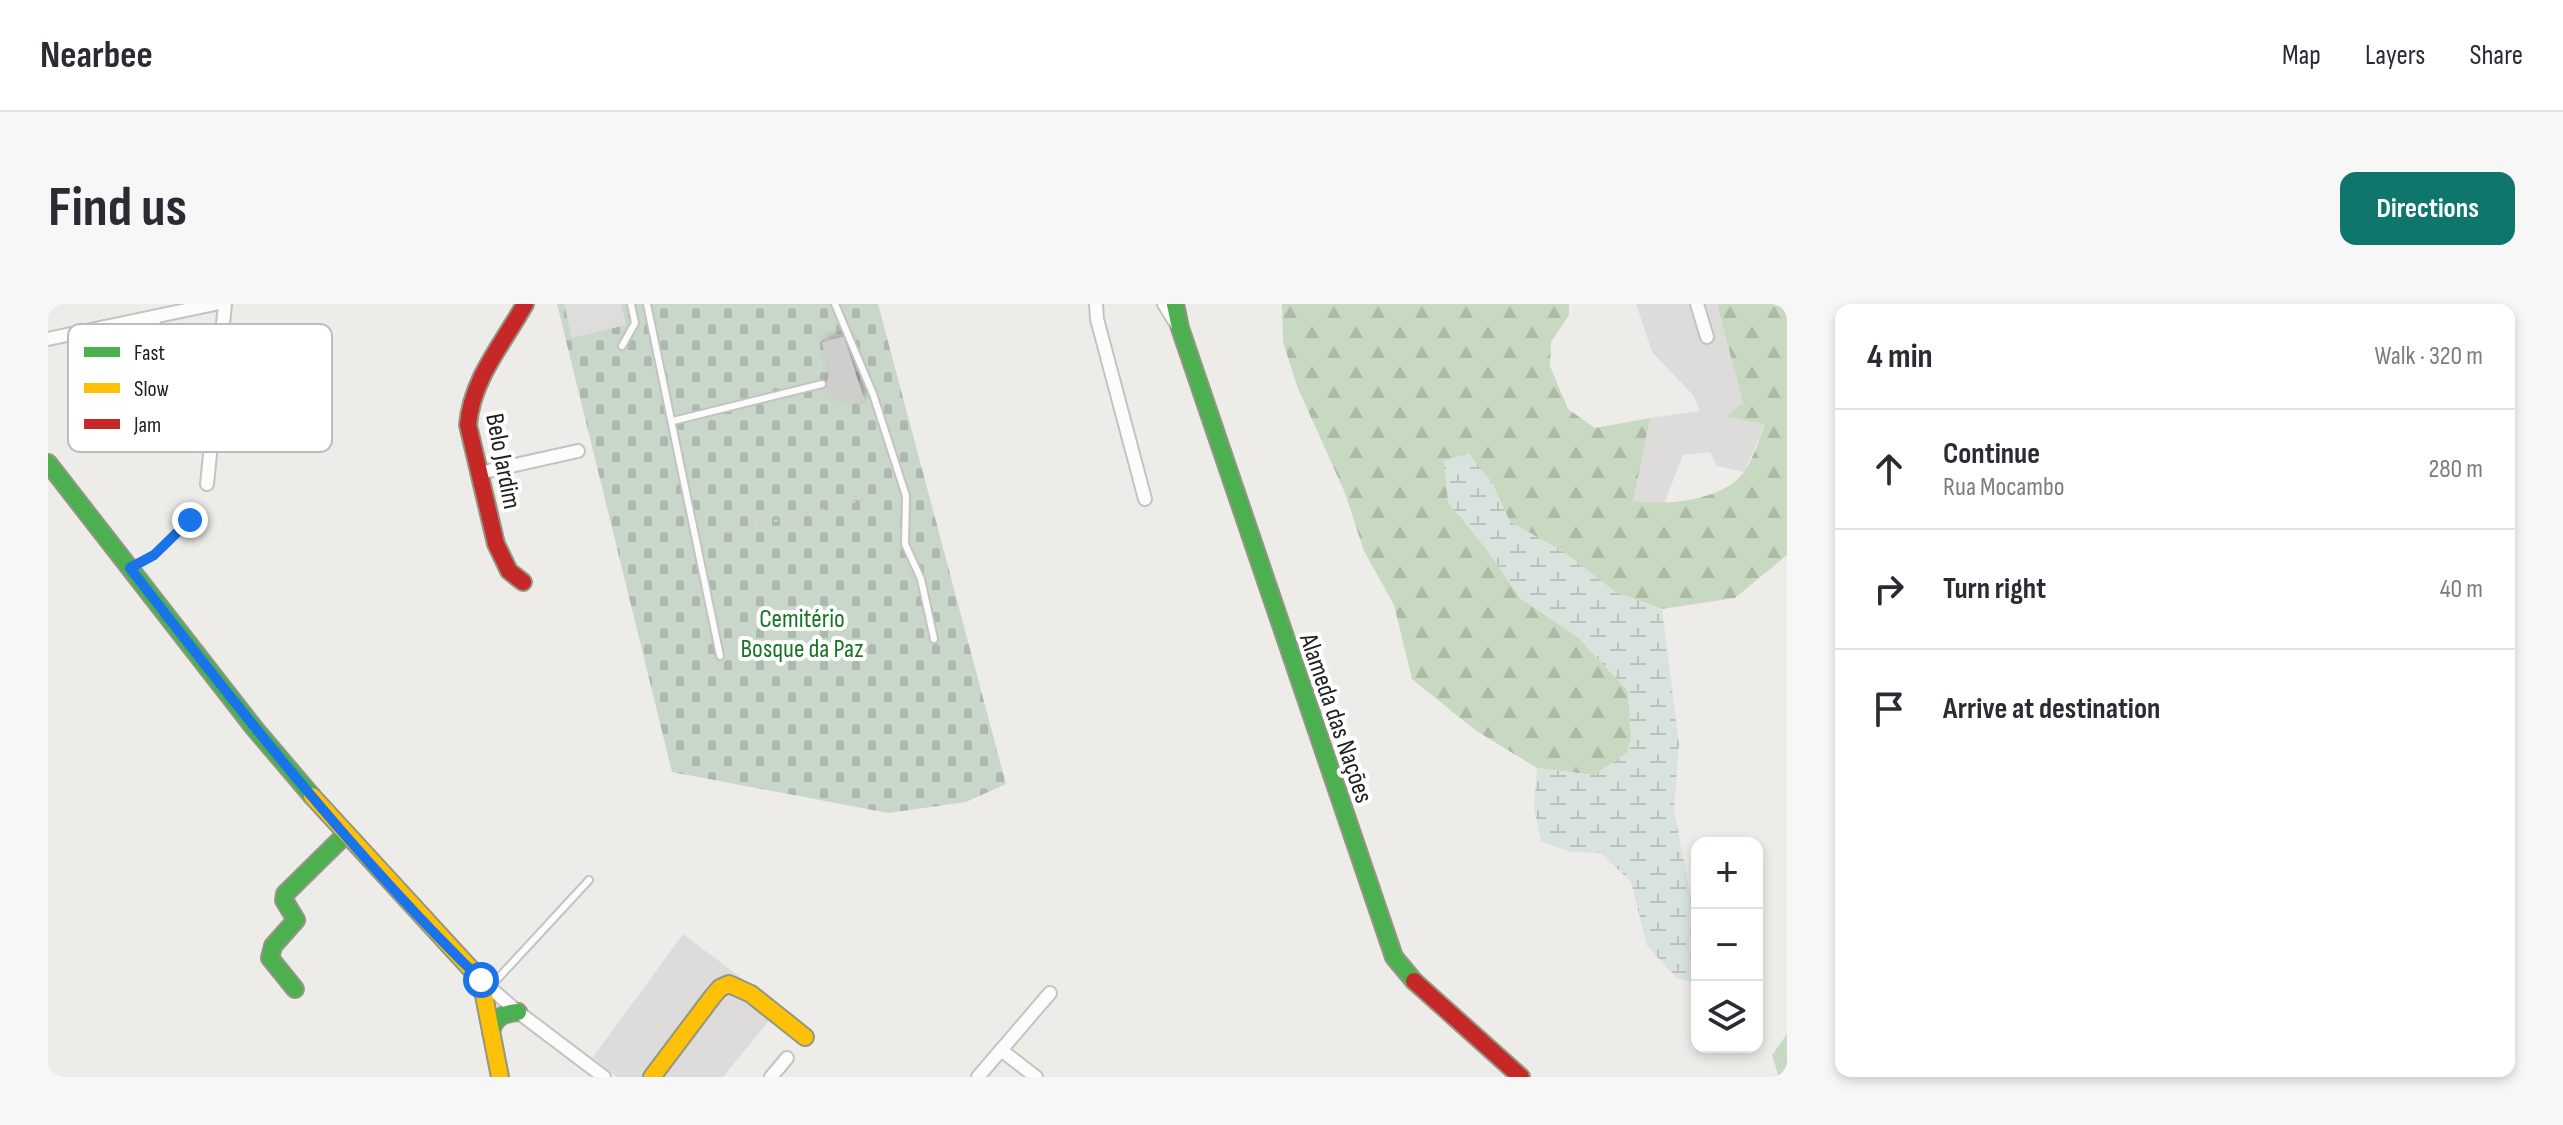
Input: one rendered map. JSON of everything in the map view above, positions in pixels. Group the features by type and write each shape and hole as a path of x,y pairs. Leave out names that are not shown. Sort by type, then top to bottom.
{"street":[{"path":"120,324 215,304"},
{"path":"223,324 225,304"},
{"name":"Belo Jardim","path":"523,582 509,571 502,559 468,425 469,404 525,304"},
{"path":"1096,304 1097,319 1145,499"},
{"name":"Alameda das Nações","path":"1164,304 1180,328"},
{"name":"Alameda das Nações","path":"1175,304 1180,328 1394,957 1421,990 1521,1077"},
{"path":"1697,304 1707,337"},
{"path":"153,324 155,317"},
{"path":"48,339 68,335"},
{"path":"479,473 578,451"},
{"path":"207,484 210,452"},
{"path":"48,463 255,729 345,835 486,984 604,1077"},
{"path":"295,989 270,958 272,944 296,920 284,900 285,894 345,835"},
{"path":"486,984 500,1077"},
{"path":"652,1077 713,996 729,984 751,994 805,1037"},
{"path":"978,1077 1050,993"},
{"path":"491,1032 498,1016 518,1012"},
{"path":"1001,1050 1036,1077"},
{"path":"771,1077 787,1058"}],"lane":[{"path":"622,346 635,323 631,304"},
{"path":"647,304 720,656"},
{"path":"835,304 873,394 906,496 905,544 921,579 934,639"},
{"path":"673,421 822,384"},
{"path":"486,984 589,880"}],"path":[{"path":"695,540 883,495"},
{"path":"130,568 154,555 190,520"}],"shaded area":[{"path":"564,304 621,304 626,325 572,338"},
{"path":"1636,304 1717,304 1743,403 1727,416 1765,425 1744,472 1717,466 1710,452 1683,455 1664,504 1632,502 1650,418 1700,411 1693,395 1652,352"},
{"path":"683,934 780,1007 723,1077 617,1077 593,1057"}],"green space":[{"name":"Cemitério Bosque da Paz","path":"557,304 878,304 1006,784 966,802 888,813 672,772"},
{"path":"1282,304 1569,304 1569,315 1551,342 1550,366 1568,409 1595,428 1650,418 1633,501 1661,503 1708,495 1735,482 1750,461 1765,425 1726,416 1743,403 1717,304 1787,304 1787,555 1735,598 1662,609 1615,592 1564,552 1510,522 1491,481 1448,502 1485,547 1520,598 1579,638 1628,691 1631,735 1628,752 1594,775 1537,768 1475,730 1412,679 1394,605 1364,551 1345,493 1297,386 1283,342"},
{"path":"1468,453 1491,481 1510,522 1564,552 1615,592 1662,609 1679,744 1674,810 1691,892 1691,982 1678,979 1647,946 1631,882 1601,853 1572,852 1541,842 1534,808 1537,768 1594,775 1628,752 1631,735 1628,691 1579,638 1520,598 1485,547 1448,502 1444,461"},
{"path":"1787,1034 1787,1077 1779,1077 1772,1055"}],"building":[{"path":"843,338 863,399 849,403 824,390 831,374 823,343"}],"traffic: fast":[{"path":"1175,304 1180,328 1394,957 1414,981"},
{"path":"48,463 255,729 312,796"},
{"path":"295,989 270,958 273,946 296,920 284,900 285,894 345,835"},
{"path":"491,1032 500,1017 518,1012"}],"traffic: slow":[{"path":"312,796 481,980 500,1077"},
{"path":"652,1077 713,996 729,984 751,994 805,1037"}],"traffic: jam":[{"path":"523,582 509,571 496,544 468,425 482,377 525,304"},
{"path":"1414,981 1521,1077"}],"route":[{"path":"190,520 154,555 130,568 310,795 481,980"}]}
